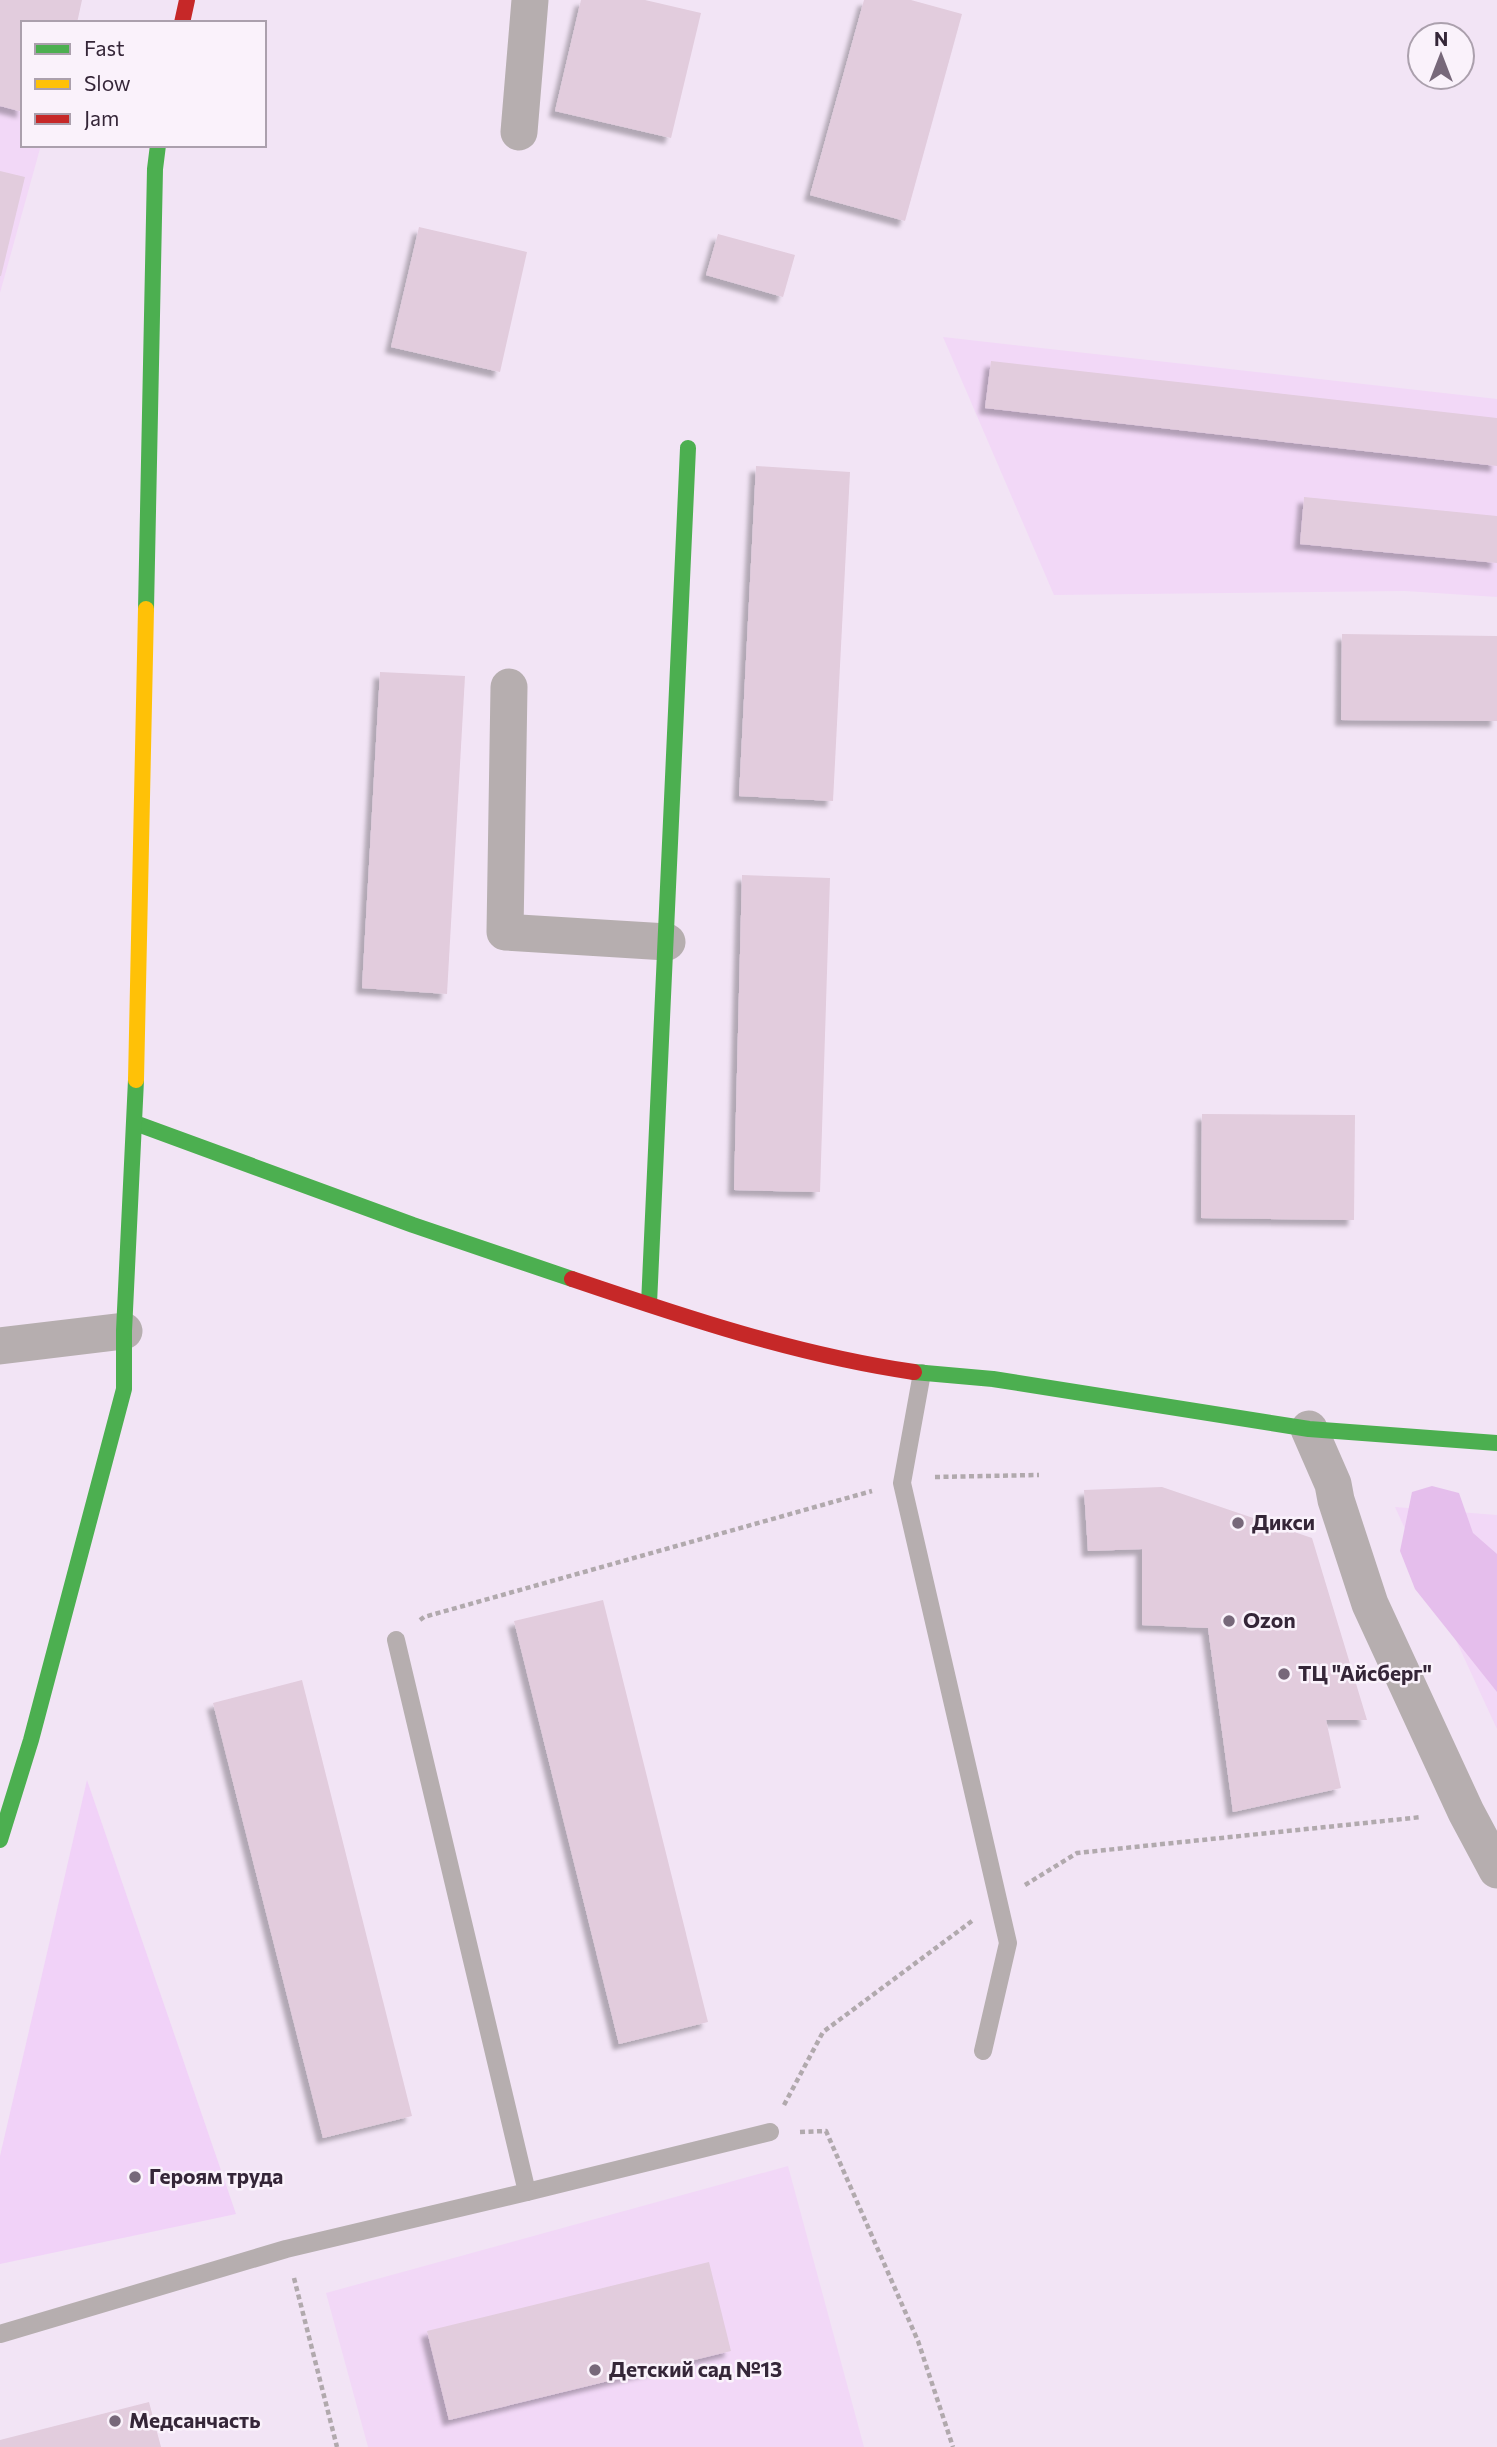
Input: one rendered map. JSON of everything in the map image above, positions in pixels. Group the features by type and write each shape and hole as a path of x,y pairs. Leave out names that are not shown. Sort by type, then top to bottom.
{"street":[{"path":"182,21 187,0"},
{"path":"519,132 530,0"},
{"path":"0,1840 31,1740 124,1389 124,1331 135,1123 154,183 158,147"},
{"path":"649,1304 688,448"},
{"path":"509,687 505,932 667,942"},
{"path":"135,1123 413,1225 710,1326 880,1367 993,1379 1309,1429 1497,1443"},
{"path":"0,1346 124,1331"},
{"path":"1309,1429 1333,1484 1370,1604 1466,1812 1497,1870"}],"lane":[{"path":"922,1373 902,1483 1008,1943 984,2051"},
{"path":"396,1640 527,2192"},
{"path":"0,2334 286,2249 770,2132"}],"path":[{"path":"396,1640 424,1617 902,1483 946,1475 1039,1475"},
{"path":"953,2447 918,2341 826,2131 770,2132 823,2032 998,1901 1077,1853 1466,1812"},
{"path":"286,2249 337,2447"}],"shaded area":[{"path":"0,0 21,21 21,147 40,147 0,293"},
{"path":"943,337 1497,399 1497,597 1405,591 1054,595"},
{"path":"1432,1486 1459,1493 1473,1533 1497,1554 1497,1692 1415,1589 1400,1551 1412,1492"},
{"path":"1395,1507 1497,1515 1497,1729 1454,1636"},
{"path":"87,1780 236,2214 0,2264 0,2156"},
{"name":"Детский сад №13","path":"788,2166 864,2447 368,2447 326,2293"}],"building":[{"path":"0,0 82,0 77,21 21,21 21,111 0,106"},
{"path":"581,0 645,0 701,13 671,138 555,111"},
{"path":"864,0 911,0 962,14 905,221 810,195"},
{"path":"0,171 25,177 1,276 0,276"},
{"path":"419,227 527,252 500,372 391,347"},
{"path":"718,234 795,255 783,297 706,275"},
{"path":"991,361 1497,418 1497,466 985,408"},
{"path":"756,466 850,472 833,801 739,796"},
{"path":"1304,497 1497,516 1497,563 1300,544"},
{"path":"1342,634 1497,636 1497,721 1341,720"},
{"path":"380,672 465,676 447,994 362,988"},
{"path":"742,875 830,878 820,1192 734,1190"},
{"path":"1202,1114 1355,1115 1354,1220 1201,1218"},
{"name":"ТЦ \"Айсберг\"","path":"1162,1487 1312,1538 1367,1720 1326,1720 1341,1788 1233,1812 1208,1628 1142,1625 1142,1549 1088,1551 1084,1490"},
{"path":"603,1600 708,2022 619,2044 514,1621"},
{"path":"302,1680 412,2116 323,2138 213,1703"},
{"path":"709,2262 731,2351 449,2420 427,2331"},
{"name":"Медсанчасть","path":"149,2402 161,2447 0,2447 0,2440"}],"traffic: fast":[{"path":"146,609 155,169 158,147"},
{"path":"649,1304 688,448"},
{"path":"0,1840 31,1740 124,1389 124,1331 136,1080"},
{"path":"135,1123 413,1225 572,1279"},
{"path":"914,1372 993,1379 1309,1429 1497,1443"}],"traffic: slow":[{"path":"136,1080 146,609"}],"traffic: jam":[{"path":"182,21 187,0"},
{"path":"572,1279 699,1321 784,1345 914,1372"}],"place":[{"name":"Дикси","path":"1238,1523"},
{"name":"Ozon","path":"1229,1621"},
{"name":"ТЦ \"Айсберг\"","path":"1284,1674"},
{"name":"Героям труда","path":"135,2177"},
{"name":"Детский сад №13","path":"595,2370"},
{"name":"Медсанчасть","path":"115,2421"}]}
